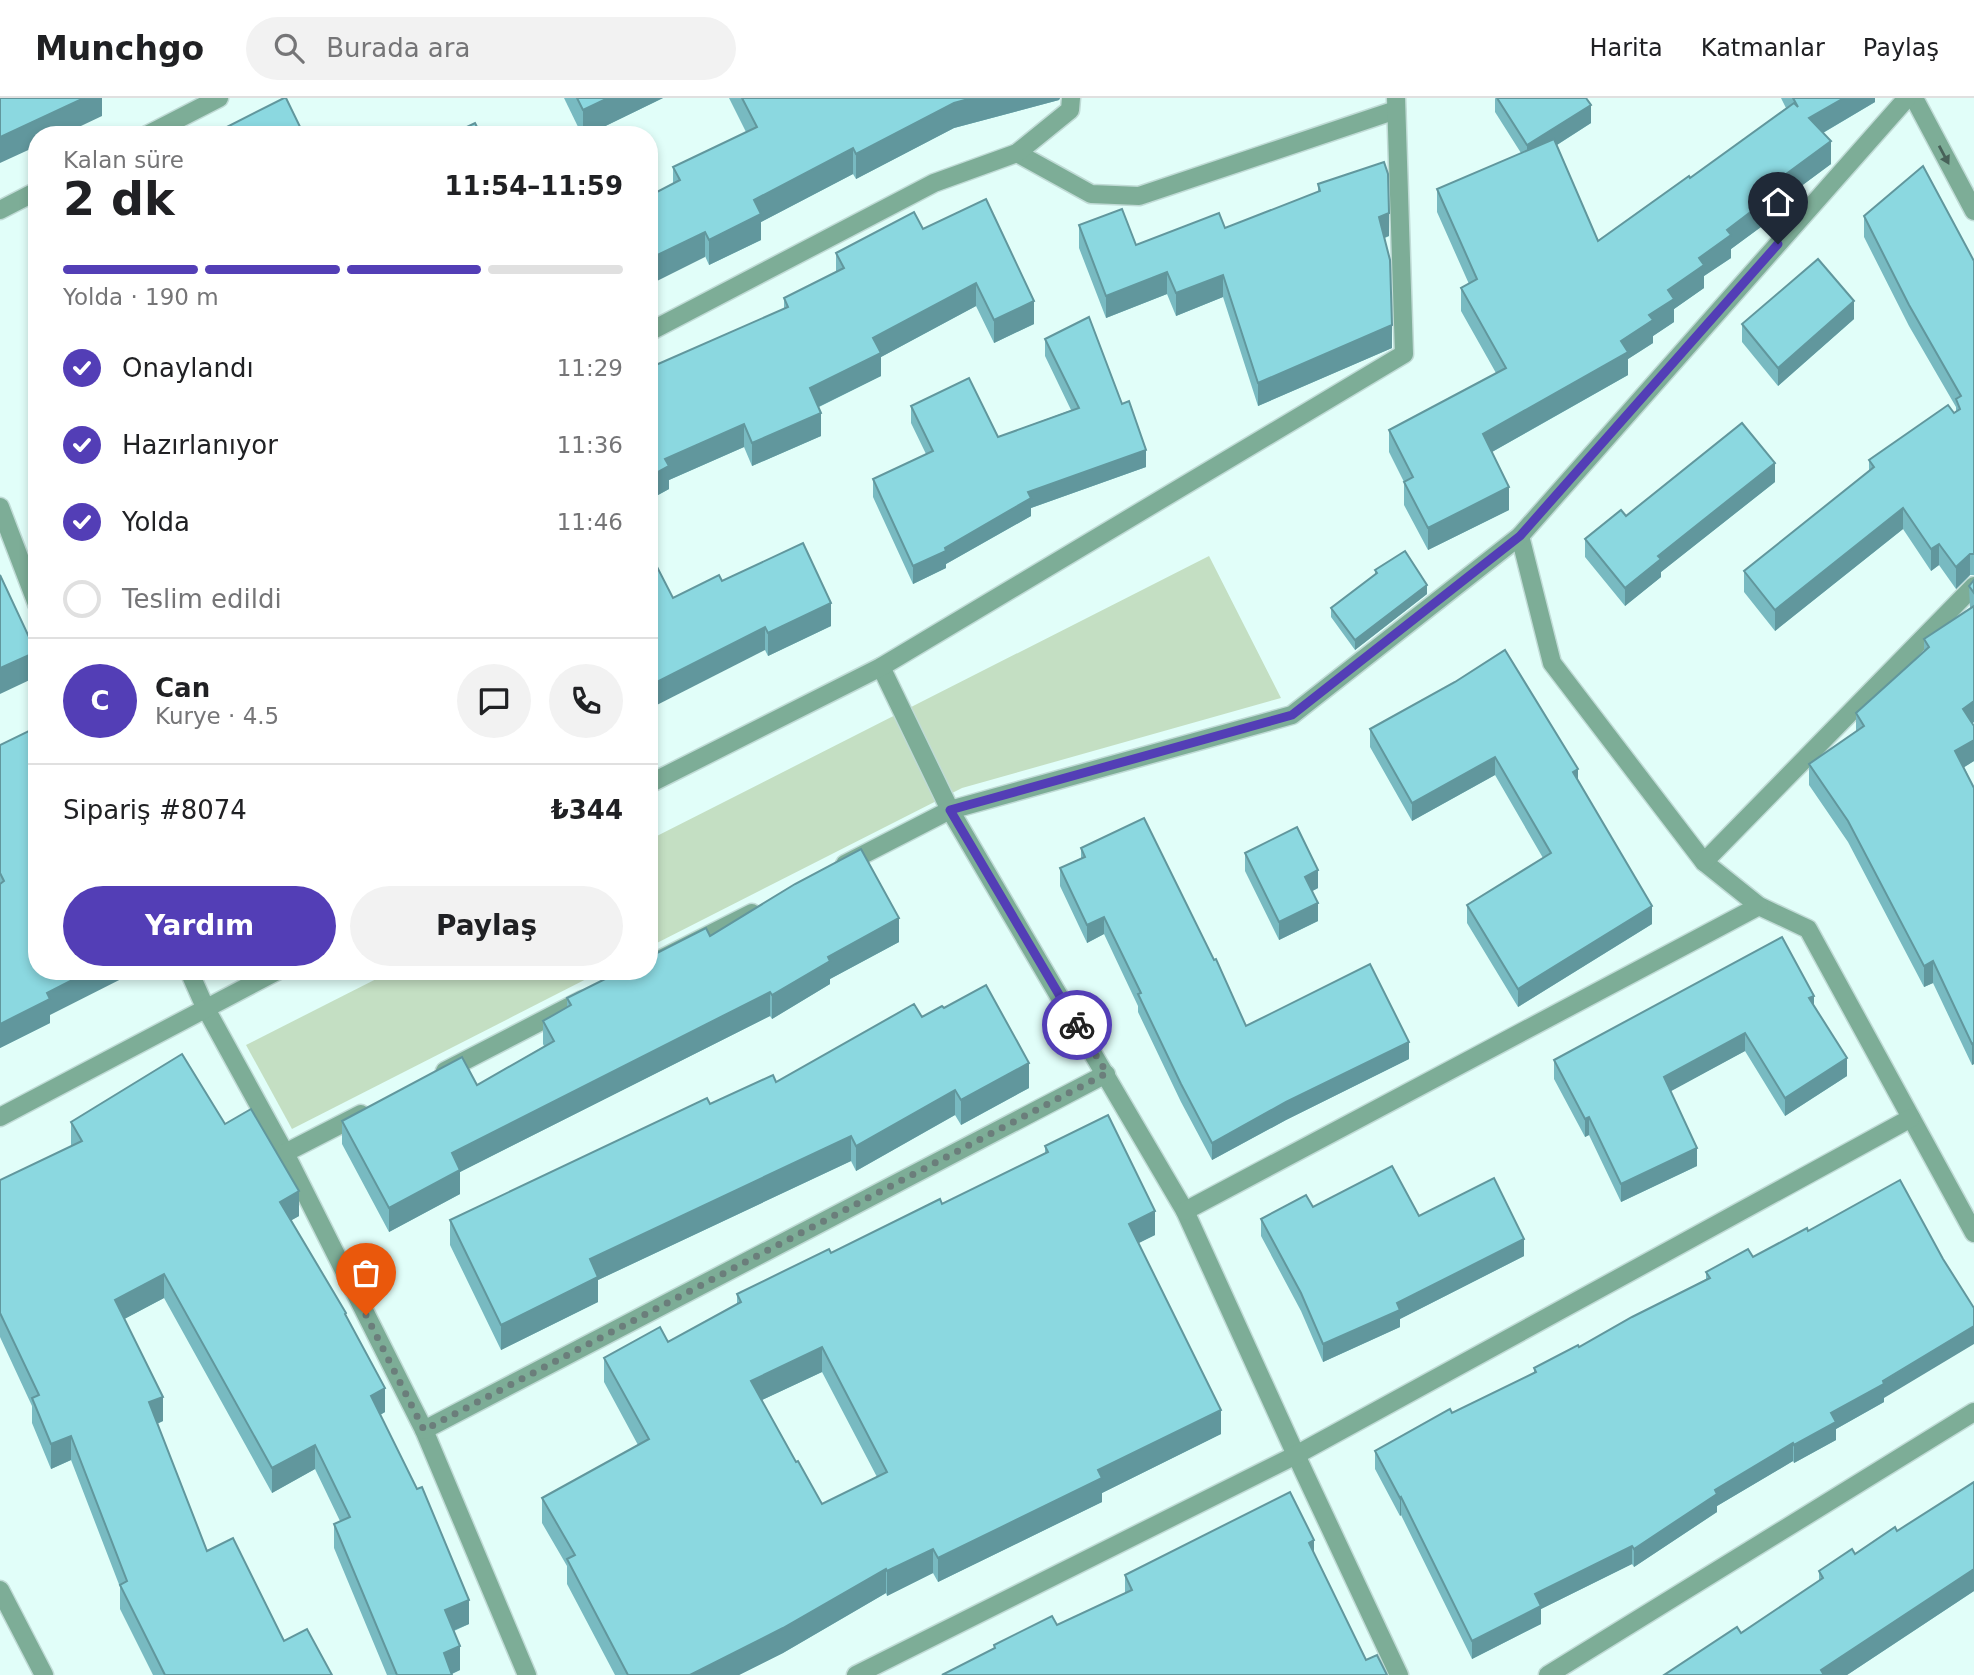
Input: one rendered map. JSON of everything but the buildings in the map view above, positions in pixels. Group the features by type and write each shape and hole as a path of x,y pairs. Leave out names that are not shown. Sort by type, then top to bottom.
{"street":[{"path":"165,126 219,98"},
{"path":"658,327 934,183 1017,153 1070,110 1071,98"},
{"path":"830,872 950,810 1292,715 1520,536 1907,98"},
{"path":"1914,98 1974,211"},
{"path":"658,779 881,667 1404,354 1396,104 1139,196 1091,194 1017,153"},
{"path":"0,210 28,196"},
{"path":"0,508 28,581"},
{"path":"1520,536 1552,663 1704,862 1759,906 1808,929 1974,1233"},
{"path":"1704,862 1974,586"},
{"path":"881,667 950,810 1107,1073 1185,1211 1399,1675"},
{"path":"658,960 770,903"},
{"path":"1185,1211 1759,906"},
{"path":"193,980 285,1153 424,1430 527,1675"},
{"path":"0,1117 258,980"},
{"path":"431,1078 601,990"},
{"path":"424,1430 1107,1073"},
{"path":"285,1153 383,1103"},
{"path":"856,1675 1296,1455 1911,1118"},
{"path":"1548,1675 1974,1412"},
{"path":"0,1590 44,1675"}],"green space":[{"path":"1209,556 1281,698 962,788 658,942 658,835"},
{"path":"374,980 584,980 292,1129 246,1045"}],"way so far":[{"path":"366,1315 424,1430 1107,1073 1077,1025"}],"route":[{"path":"1077,1025 950,810 1292,715 1520,536 1778,244"}]}
